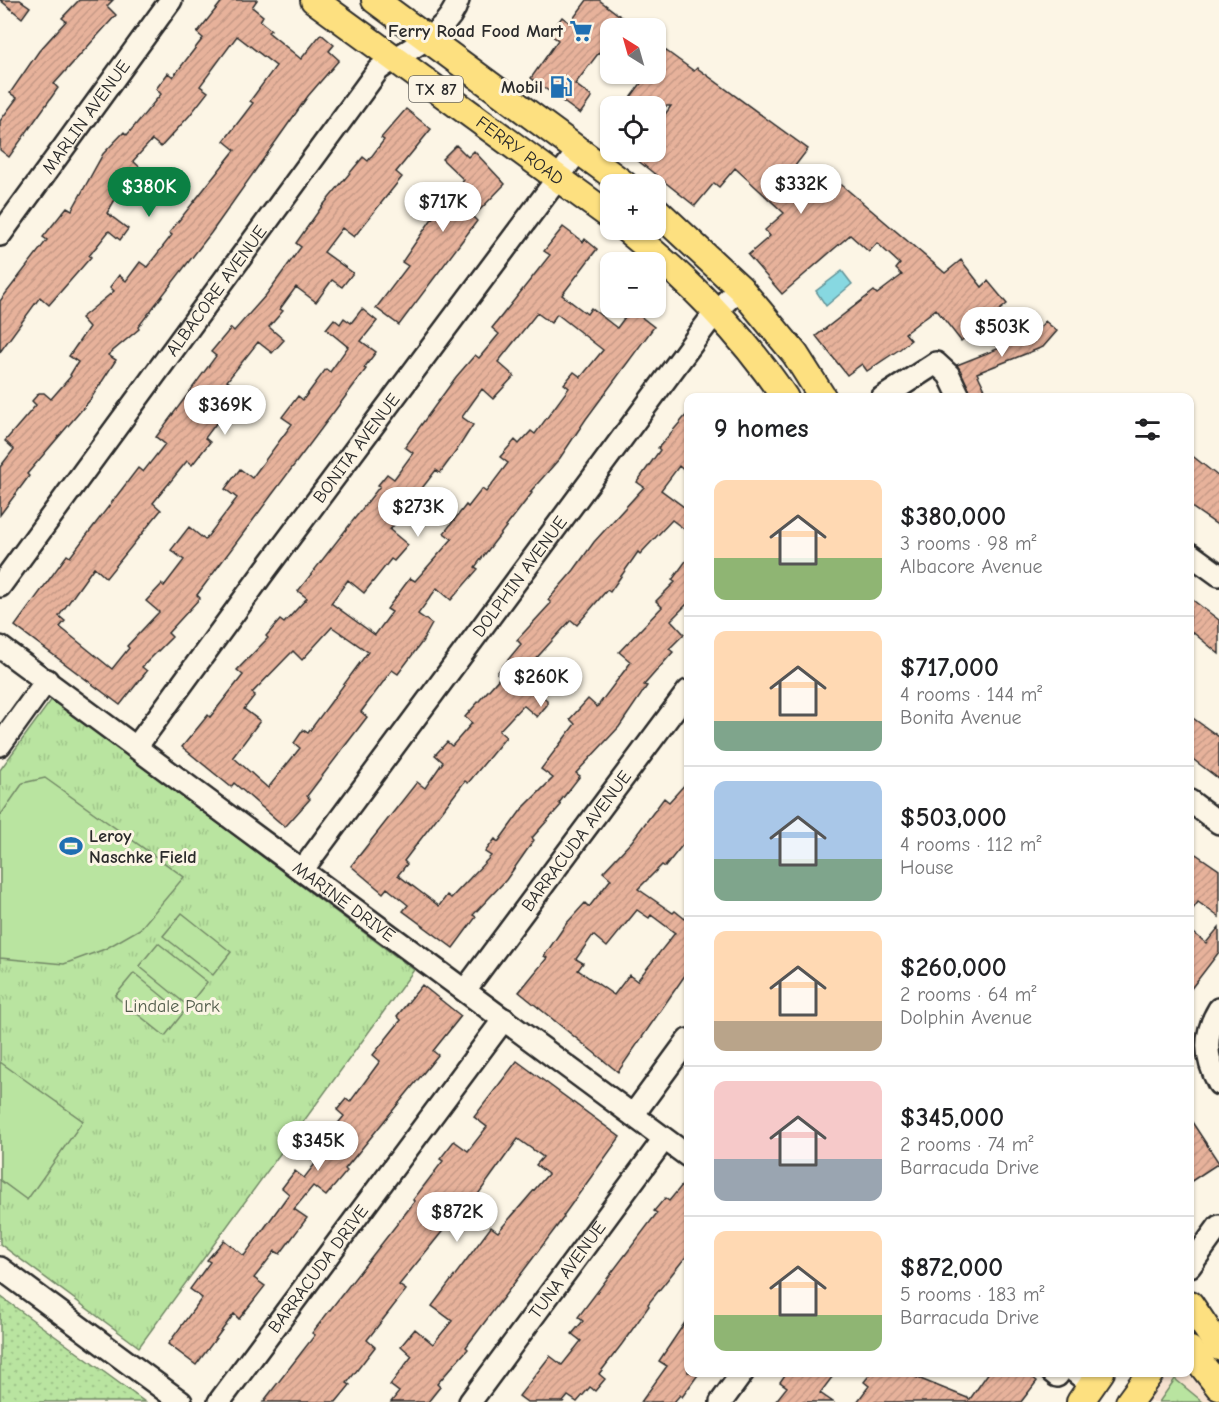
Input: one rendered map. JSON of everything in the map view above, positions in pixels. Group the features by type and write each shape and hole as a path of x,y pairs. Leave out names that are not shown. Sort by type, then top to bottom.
{"main road":[{"name":"FERRY ROAD","path":"314,0 600,209"},
{"name":"FERRY ROAD","path":"375,0 610,174"},
{"path":"666,219 740,288 795,354 820,393"},
{"path":"639,240 717,310 782,393"},
{"path":"1194,1310 1219,1347"},
{"path":"1194,1355 1219,1387"},
{"path":"1129,1402 1147,1377"}],"street":[{"name":"MARLIN AVENUE","path":"0,234 171,0"},
{"name":"ALBACORE AVENUE","path":"0,586 378,70 428,39 456,8 458,0"},
{"name":"BONITA AVENUE","path":"137,746 578,151"},
{"name":"DOLPHIN AVENUE","path":"303,869 717,310 740,288"},
{"path":"890,393 936,363 950,375 958,393"},
{"path":"1194,557 1219,575"},
{"name":"MARINE DRIVE","path":"0,647 137,746 684,1153"},
{"path":"0,746 47,680"},
{"name":"BARRACUDA AVENUE","path":"465,990 684,696"},
{"path":"1194,804 1219,823"},
{"path":"1219,1009 1208,1032 1208,1059 1219,1084"},
{"name":"BARRACUDA DRIVE","path":"219,1402 504,1019"},
{"path":"633,1115 684,1045"},
{"name":"TUNA AVENUE","path":"470,1402 664,1139"},
{"path":"1194,1260 1219,1226"},
{"path":"0,1268 181,1402"},
{"path":"721,1402 739,1377"}],"shaded area":[{"path":"1166,1377 1190,1377 1196,1380 1214,1402 1147,1402"}],"green space":[{"name":"Lindale Park","path":"52,699 414,970 139,1347 0,1244 0,770"},
{"name":"Leroy Naschke Field","path":"45,778 184,877 140,929 105,949 64,964 0,958 0,816 23,783"},
{"path":"182,913 231,952 213,975 163,936"},
{"path":"158,943 207,982 188,1006 139,966"},
{"path":"134,973 183,1013 165,1036 115,996"},
{"path":"0,1062 83,1121 27,1200 0,1180"},
{"path":"0,1296 145,1402 0,1402"},
{"path":"1175,1379 1203,1402 1159,1402"}],"water":[{"path":"842,271 852,284 826,306 816,291"}],"building":[{"path":"0,0 20,0 30,7 22,18"},
{"path":"79,0 113,0 107,6 116,15 54,84 58,88 9,157 0,150 0,121 17,98 10,93 39,51 66,21 62,18"},
{"path":"223,0 257,0 252,7 263,16 260,21 271,30 268,32 301,59 321,34 334,45 329,51 339,60 308,96 211,233 138,327 139,329 108,355 116,360 90,400 27,474 29,476 0,515 0,467 14,449 5,441 36,405 32,401 39,393 44,393 51,399 71,376 78,362 69,356 89,327 81,318 114,291 110,287 119,275 126,281 140,262 147,267 172,235 169,233 235,150 224,141 253,103 250,101 276,66 237,36 200,86 208,92 190,115 161,147 152,140 133,161 144,171 142,173 159,187 147,201 125,183 107,213 128,229 120,240 109,231 89,256 91,257 49,305 40,297 0,352 0,301 47,240 43,237 67,207 72,210 103,154 124,132 127,135 161,94 156,89 168,73 173,77 203,38 197,33"},
{"path":"587,0 599,0 623,18 600,18 600,51 575,84 592,97 580,114 531,78 558,40 549,34 562,17 570,23"},
{"path":"666,51 694,71 697,68 808,149 785,179 809,200 830,175 945,273 961,260 982,287 988,281 1007,304 961,341 936,309 905,333 911,340 900,349 867,371 862,364 847,375 816,336 874,291 877,294 902,275 896,269 900,264 877,243 869,252 850,235 782,294 748,255 770,236 765,230 784,213 735,168 719,187 714,183 695,206 666,183 666,174 655,174 640,162 666,162 666,113 671,106 666,106 666,96 632,96 640,84 666,84"},
{"path":"406,109 431,129 396,172 402,177 354,237 342,228 324,252 353,273 342,287 332,280 316,302 296,287 280,309 283,311 269,327 284,340 272,353 258,342 227,381 230,383 216,401 227,409 205,438 210,442 192,465 187,461 153,503 161,510 106,578 94,567 59,616 65,621 60,627 112,669 129,648 127,646 159,612 146,601 162,584 164,586 184,560 171,550 189,527 205,540 237,498 225,489 240,469 252,478 292,424 282,417 298,396 303,400 326,369 330,372 348,347 326,329 334,319 340,324 344,318 351,323 362,309 377,321 361,341 376,352 364,368 366,369 197,595 200,598 168,633 172,637 142,667 147,671 120,705 15,626 67,555 70,557 138,468 143,472 165,444 156,437 216,356 211,352 231,328 234,331 266,295 301,247 296,243 320,209 363,157 368,161 384,140 381,138"},
{"path":"456,145 468,157 474,151 505,184 473,217 477,221 399,325 376,308 408,266 402,262 431,220 464,180 442,159"},
{"path":"563,227 583,242 585,239 597,249 562,295 587,314 591,308 600,315 600,318 604,318 617,328 624,318 642,318 654,327 560,458 530,492 532,493 475,567 478,569 451,600 437,588 418,614 432,624 422,642 398,674 392,670 361,712 367,717 307,796 310,799 285,827 234,783 231,787 182,747 208,715 210,717 243,675 237,670 268,638 266,636 280,620 284,623 307,598 298,591 387,474 394,479 413,453 405,447 456,377 475,355 479,358 499,334 492,328 550,255 544,251","holes":["537,313 551,323 557,314 603,350 581,377 574,372 564,384 569,388 535,434 531,431 519,444 515,440 500,457 508,463 486,492 482,489 444,533 452,539 415,581 410,578 387,609 392,612 375,635 331,603 348,580 364,593 391,559 394,561 408,545 390,530 436,470 440,473 473,425 462,417 482,389 493,399 514,376 498,362","332,627 368,652 308,733 303,730 294,743 300,748 268,788 233,757 260,721 244,709 255,695 252,693 293,651 302,660"]},
{"path":"1045,321 1057,331 1043,347 977,373 987,393 971,393 957,365 1035,334"},
{"path":"684,418 684,470 679,466 661,490 684,507 684,529 672,520 640,554 638,552 610,592 607,590 577,625 571,620 532,663 549,677 537,692 547,700 547,705 537,717 523,705 499,731 506,737 468,783 465,781 404,861 407,864 398,875 439,906 447,895 451,898 491,856 485,852 495,839 498,842 522,809 553,778 541,769 575,724 570,719 588,699 597,707 631,662 619,652 662,607 656,601 675,582 672,580 684,564 684,607 671,620 684,634 669,649 673,652 644,685 647,686 619,727 576,773 580,776 559,803 561,805 532,838 534,840 506,880 473,915 476,917 453,948 403,911 408,905 387,888 383,893 351,866 417,782 425,788 443,762 435,755 447,742 452,746 472,723 465,717 501,676 497,673 521,644 517,640 551,603 548,600 594,542 644,487 637,482 660,450 658,448"},
{"path":"1194,457 1219,477 1219,526 1194,509"},
{"path":"1194,601 1219,620 1219,654 1194,633"},
{"path":"1194,719 1219,737 1219,779 1194,760"},
{"path":"684,785 684,843 665,867 662,865 638,889 684,918 684,977 618,1072 519,992 547,958 544,956 566,924 585,903 589,907 611,879 603,872 632,841 664,798 669,802","holes":["637,910 649,918 651,915 675,933 637,981 629,975 614,995 578,970 583,963 576,959 593,935 607,947"]},
{"path":"1194,853 1219,870 1219,917 1198,902 1194,908"},
{"path":"1219,927 1219,952 1194,985 1194,933 1206,943"},
{"path":"422,985 461,1016 433,1051 438,1055 345,1169 347,1171 326,1196 313,1186 294,1209 307,1218 280,1254 275,1251 254,1278 265,1286 239,1319 234,1314 196,1365 168,1344 202,1298 190,1289 210,1262 207,1260 224,1240 244,1256 289,1194 282,1188 295,1171 304,1178 332,1142 326,1138 344,1116 337,1110 346,1099 350,1102 380,1061 373,1055 401,1020 397,1016"},
{"path":"517,1061 620,1137 564,1217 466,1347 468,1349 437,1384 440,1387 428,1402 391,1402 399,1392 390,1385 412,1356 401,1346 415,1329 433,1344 452,1321 432,1306 491,1227 498,1232 548,1174 536,1165 543,1157 518,1139 471,1204 467,1201 399,1285 406,1290 367,1340 375,1347 347,1383 350,1385 336,1402 263,1402 315,1335 312,1333 415,1201 413,1200 443,1161 440,1159 454,1141 468,1151 487,1127 474,1117"},
{"path":"1194,1125 1219,1163 1194,1179"},
{"path":"684,1183 684,1259 648,1304 649,1306 599,1374 605,1379 595,1391 590,1387 577,1402 568,1396 563,1402 527,1402 519,1396 550,1356 562,1365 581,1341 572,1334 583,1321 578,1317 657,1213 654,1211 665,1198 669,1201"},
{"path":"684,1324 684,1377 696,1377 682,1397 680,1395 674,1402 641,1402 667,1366 659,1361"},
{"path":"784,1377 832,1377 820,1393 833,1402 775,1402 787,1387 780,1382"},
{"path":"868,1377 915,1377 970,1399 985,1377 1032,1377 1037,1381 1021,1402 857,1402 869,1386 864,1382"}],"place":[{"name":"Ferry Road Food Mart","path":"581,31"},
{"name":"Mobil","path":"561,87"},
{"name":"Leroy Naschke Field","path":"71,846"}]}
